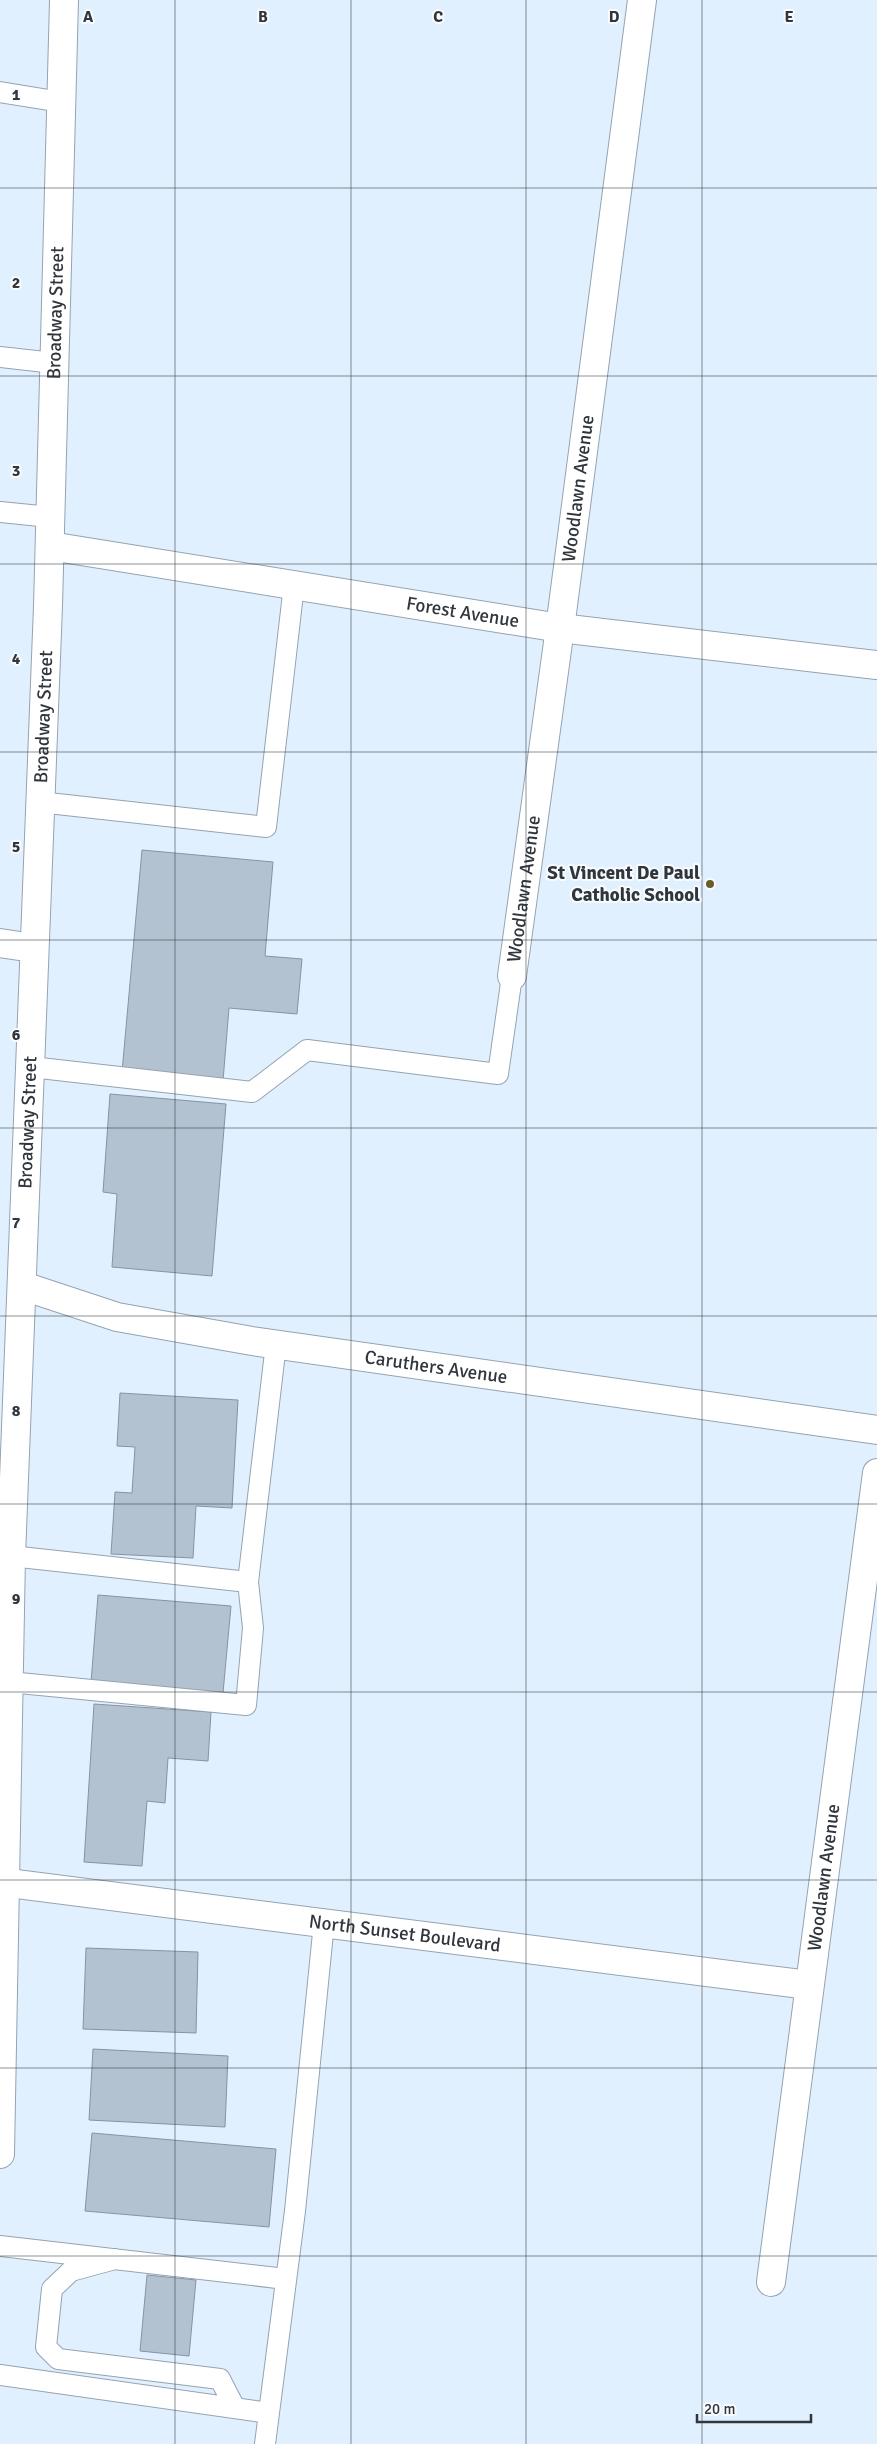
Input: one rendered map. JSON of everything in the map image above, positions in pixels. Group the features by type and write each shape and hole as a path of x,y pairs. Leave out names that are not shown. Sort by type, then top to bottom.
{"street":[{"name":"Broadway Street","path":"0,2154 3,1882 11,1556 7,1496 12,1283 31,1067 33,948 50,546 64,0"},
{"name":"Woodlawn Avenue","path":"512,976 560,628 642,0"},
{"name":"Forest Avenue","path":"50,546 560,628 877,665"},
{"path":"0,943 33,948"},
{"name":"Caruthers Avenue","path":"12,1283 117,1317 276,1344 877,1430"},
{"name":"Woodlawn Avenue","path":"771,2282 877,1473"},
{"name":"North Sunset Boulevard","path":"3,1882 809,1985"}],"lane":[{"path":"0,92 61,102"},
{"path":"0,357 54,364"},
{"path":"0,512 50,517"},
{"path":"39,802 266,827 294,585"},
{"path":"31,1067 252,1092 307,1050 498,1074 512,976"},
{"path":"9,1682 246,1705 253,1628 248,1582 276,1344"},
{"path":"11,1556 248,1582"},
{"path":"265,2444 286,2280 324,1923"},
{"path":"0,2246 286,2280"},
{"path":"115,2259 71,2271 52,2289 46,2346 58,2359 220,2379 235,2408"},
{"path":"0,2375 269,2413"}],"building":[{"path":"142,850 273,862 265,956 302,959 297,1014 229,1008 223,1081 122,1072"},
{"path":"110,1094 226,1104 212,1276 112,1267 117,1194 103,1192"},
{"path":"120,1393 238,1400 232,1508 196,1506 193,1558 111,1554 115,1492 132,1493 135,1447 117,1446"},
{"path":"98,1595 231,1606 223,1693 91,1682"},
{"path":"94,1704 211,1712 208,1761 168,1758 165,1803 147,1801 142,1866 84,1862"},
{"path":"86,1948 198,1952 196,2033 83,2029"},
{"path":"93,2049 228,2056 225,2127 89,2120"},
{"path":"92,2133 276,2149 269,2227 85,2211"},
{"path":"147,2275 196,2280 189,2356 140,2351"}],"place":[{"name":"St Vincent De Paul Catholic School","path":"710,884"}]}
